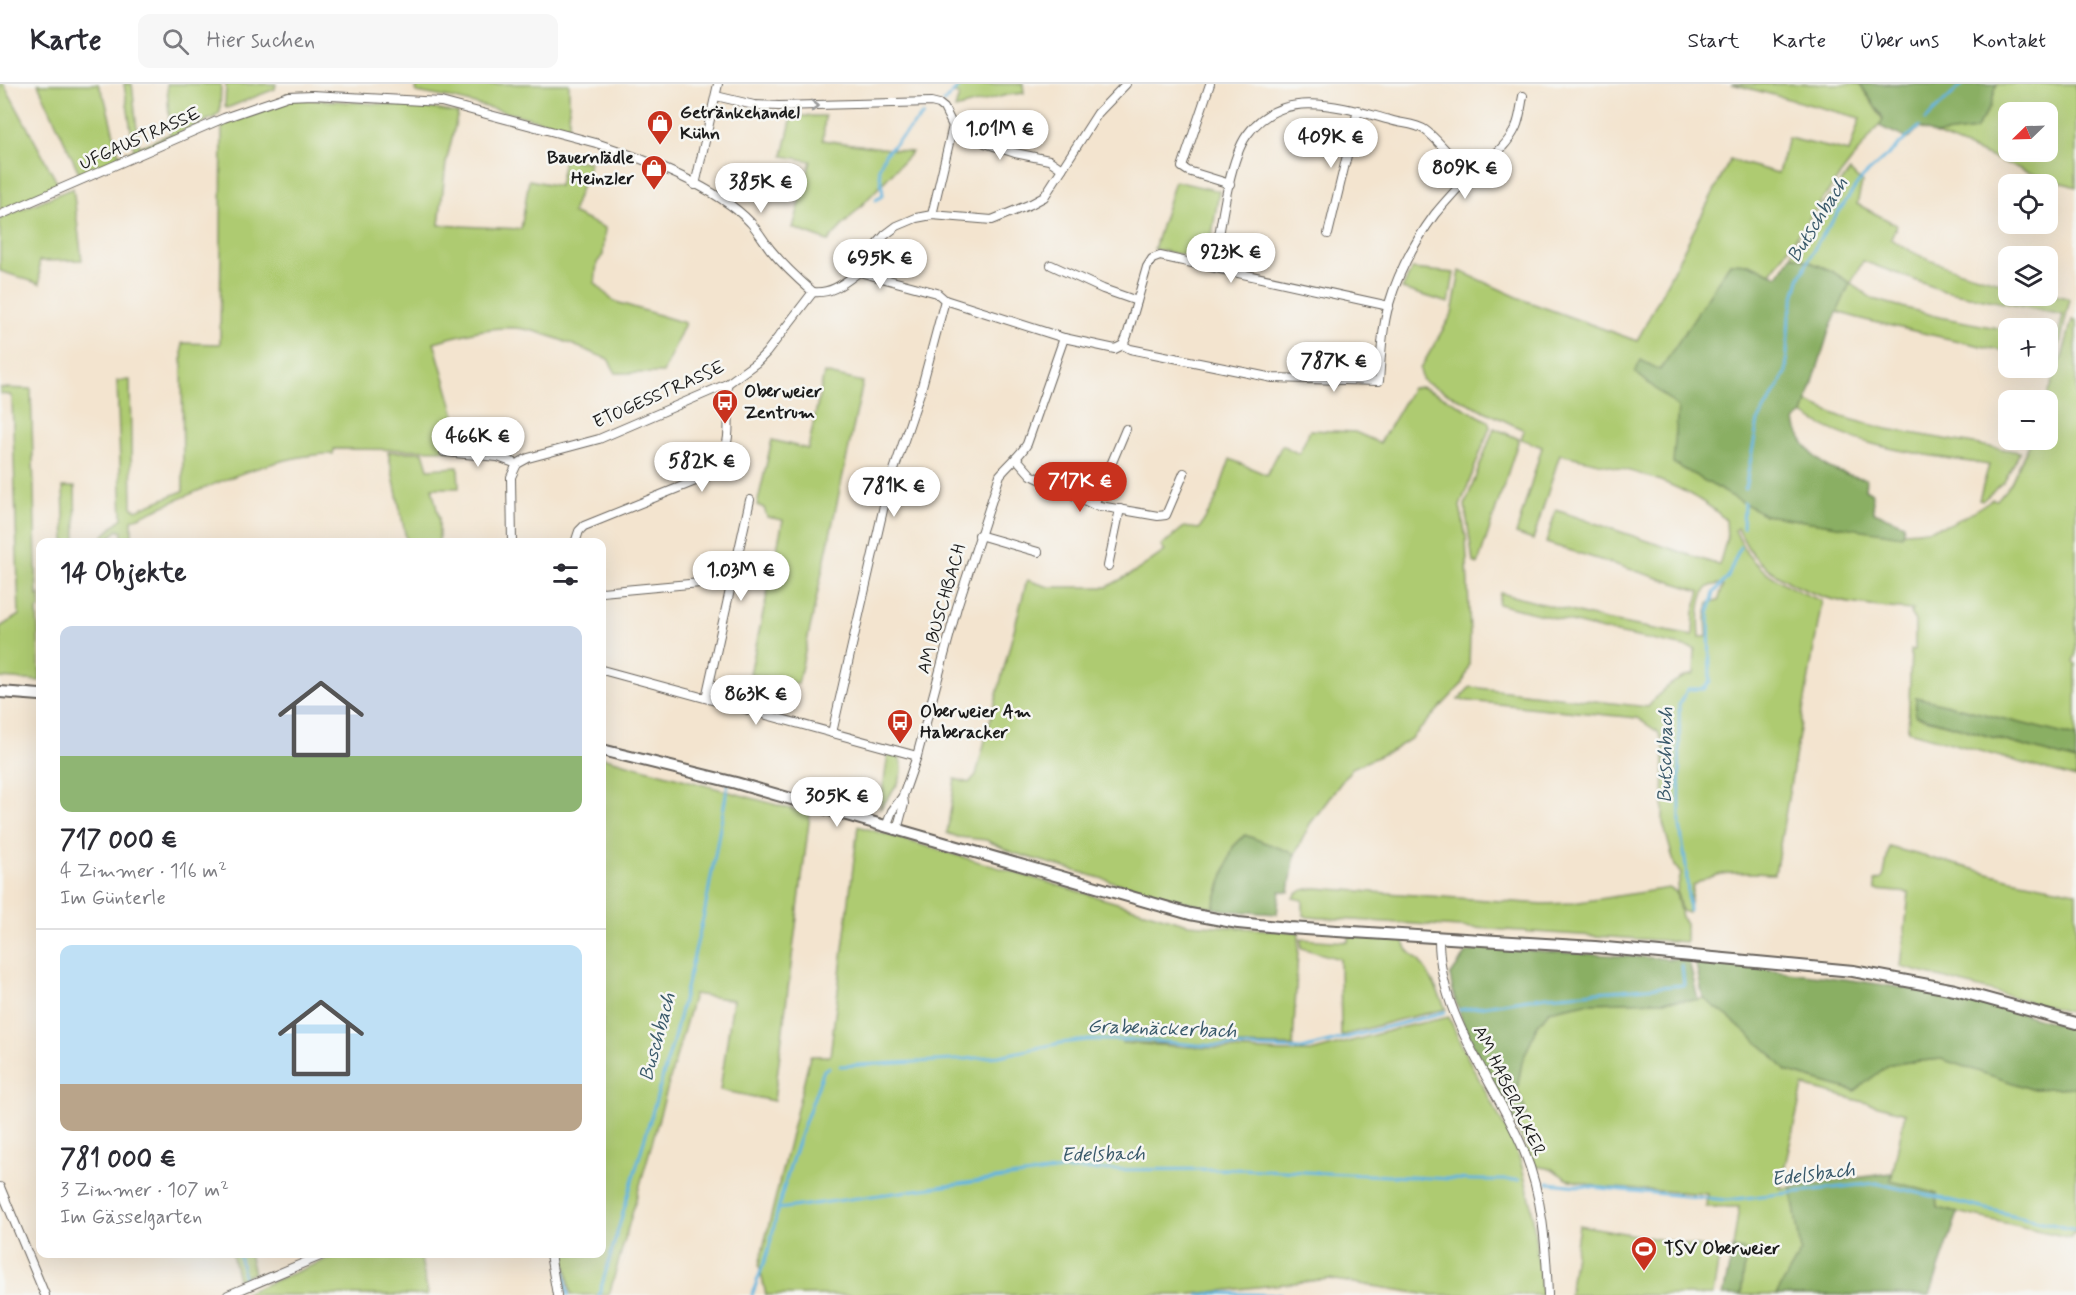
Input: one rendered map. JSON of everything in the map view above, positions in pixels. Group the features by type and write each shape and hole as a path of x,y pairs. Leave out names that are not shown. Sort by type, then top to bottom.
{"main road":[{"path":"0,692 36,695"},
{"path":"606,751 736,783 1190,914 1238,923 1618,949 1852,971 1955,990 2076,1023"}],"street":[{"path":"695,185 718,84"},
{"path":"813,292 823,293 833,290 859,272 860,264 870,251 891,231 916,218 932,215 992,220 1044,197 1098,113 1126,84"},
{"path":"1209,84 1182,167 1230,184"},
{"name":"UFGAUSTRASSE","path":"0,215 224,118 277,99 300,95 441,102 596,142 695,185 734,209 751,223 784,265 813,292"},
{"path":"716,96 754,105 821,106 931,102 944,108 953,126 985,143 1015,153 1049,160 1062,169"},
{"path":"1123,345 1130,349 1273,378 1379,381 1382,342 1389,306 1395,286 1412,250 1435,215 1469,177 1496,154 1513,133 1518,124 1523,96"},
{"path":"1214,267 1238,149 1264,117 1276,109 1294,104 1358,110 1393,121 1412,124 1425,131 1469,177"},
{"path":"1328,234 1358,110"},
{"path":"932,215 953,126"},
{"path":"859,272 937,293 945,300 1064,338 1115,349 1123,345 1147,267 1152,259 1160,256 1389,306"},
{"path":"1051,265 1103,289 1137,301"},
{"name":"ETOGESSTRASSE","path":"517,464 528,458 599,439 726,384 756,363 813,292"},
{"path":"832,733 888,488 921,390 945,300"},
{"name":"AM BUSCHBACH","path":"891,829 904,804 903,796 917,756 957,607 1000,475 1027,444 1064,338"},
{"path":"577,538 584,526 716,472 722,464 729,440 726,384"},
{"path":"1094,505 1126,429"},
{"path":"444,452 498,457 517,464 511,477 512,538"},
{"path":"1016,458 1031,475 1094,505 1158,516 1166,514 1184,473"},
{"path":"706,699 750,500"},
{"path":"1108,566 1120,509"},
{"name":"AM BUSCHBACH","path":"979,535 1038,552"},
{"path":"606,592 733,580"},
{"path":"606,671 917,756"},
{"name":"AM HABERACKER","path":"1438,937 1440,969 1448,999 1474,1055 1519,1140 1531,1169 1545,1236 1548,1295"},
{"path":"0,1187 45,1295"},
{"path":"228,1295 316,1258"},
{"path":"551,1258 557,1295"}],"green space":[{"path":"0,84 4,84 58,184 80,175 38,84 98,84 105,99 119,155 134,150 124,84 132,84 139,147 170,134 167,84 221,84 220,112 215,117 0,211"},
{"path":"226,84 276,84 275,89 227,108 225,106"},
{"path":"417,84 569,84 569,128 455,99 416,92"},
{"path":"959,84 1023,84 1024,93 1007,95 955,109 959,95 954,94"},
{"path":"1732,84 1860,84 1883,120 1835,182 1771,273 1749,264 1730,263 1660,371 1635,372 1678,407 1765,515 1902,535 1903,532 1929,530 1951,523 1992,499 1997,500 2011,483 2026,450 2058,450 2058,390 2050,390 2054,378 2058,378 2058,368 2072,320 2076,321 2076,653 2073,662 2076,664 2076,737 1916,697 1916,716 2076,761 2076,778 1908,731 1911,650 1915,650 1915,621 1910,613 1913,610 1843,602 1811,593 1764,566 1749,549 1737,528 1735,530 1746,552 1763,569 1792,588 1822,601 1775,874 1732,873 1702,880 1693,886 1688,913 1681,911 1677,890 1681,874 1675,866 1663,823 1664,745 1658,732 1637,718 1458,700 1470,687 1648,707 1668,686 1694,674 1695,649 1603,630 1498,604 1500,593 1605,620 1693,636 1694,612 1700,591 1546,543 1556,510 1719,565 1727,538 1726,520 1689,494 1669,484 1648,476 1560,454 1533,540 1516,534 1542,447 1521,439 1524,430 1426,383 1422,379 1420,369 1452,314 1460,271 1526,301 1637,341 1730,160 1778,173 1788,138 1849,152 1860,118","holes":["1719,584 1723,586 1718,601 1709,603 1706,617 1707,637 1700,637 1700,610 1703,596 1710,586"]},
{"path":"1860,84 1997,84 1990,107 1975,130 1936,135 1919,128 1908,139 1879,126 1883,120 1882,116"},
{"path":"1997,84 2076,84 2076,187 2058,182 2058,174 2033,174 2003,162 2058,162 2058,102 1998,102 1998,160 1936,135 1975,130 1990,107"},
{"path":"294,98 422,107 458,113 446,163 439,225 521,229 529,180 559,186 564,159 590,162 572,213 605,228 603,255 597,263 595,283 613,301 685,323 663,373 616,373 608,359 526,329 485,330 434,342 465,450 334,449 333,454 284,460 231,477 132,520 132,538 122,538 122,532 118,530 109,538 101,538 122,518 117,381 130,380 132,507 136,510 183,491 182,343 220,344 222,124 272,103"},
{"path":"792,116 825,116 823,140 912,152 828,241 793,228 811,161 783,156"},
{"path":"1850,171 1862,183 1857,204 1897,225 1891,239 1918,255 1948,267 1998,281 1998,302 1944,291 1863,261 1851,283 1873,299 1939,317 1998,328 1998,350 1837,312 1850,283 1830,270 1792,255 1793,248"},
{"path":"1175,181 1219,191 1208,260 1154,249"},
{"path":"73,188 82,260 39,261 40,284 0,271 0,218"},
{"path":"1792,255 1830,270 1850,283 1829,331 1803,414 1795,420 1798,433 1815,457 1826,466 1866,479 1865,489 1872,493 1874,512 1904,524 1902,536 1765,515 1673,463 1678,407 1635,372 1641,360 1660,370 1730,263 1749,264 1778,276"},
{"path":"1412,269 1454,273 1449,303 1402,289"},
{"path":"2058,296 2070,299 2058,353 2058,334 2063,315 2018,306 2058,306"},
{"path":"824,373 863,382 798,684 750,674 783,520 767,517 764,508 757,505 772,440 808,449"},
{"path":"1421,387 1488,421 1490,427 1460,506 1466,537 1469,665 1463,683 1412,738 1395,749 1352,768 1310,824 1295,854 1245,835 1233,847 1213,908 1162,896 1014,853 986,840 958,837 947,833 955,779 969,783 976,775 1027,580 1049,587 1107,587 1165,551 1161,546 1184,527 1199,529 1215,502 1230,459 1267,475 1282,445 1299,454 1310,430 1355,432 1380,443 1412,388"},
{"path":"0,388 31,389 36,562 36,681 0,678 0,627 19,615 12,398 10,395 0,394"},
{"path":"1807,402 1842,417 1887,429 2020,452 2004,482 1982,501 1979,500 1989,465 1917,454 1869,443 1846,436 1803,414"},
{"path":"1494,428 1519,439 1478,564 1473,562 1465,505"},
{"path":"388,452 423,452 428,469 458,467 459,488 432,488 439,518 439,538 406,538"},
{"path":"63,487 75,487 76,538 65,538"},
{"path":"1916,697 2076,737 2076,761 1915,715"},
{"path":"888,754 897,755 901,762 901,776 880,809"},
{"path":"606,758 810,814 774,1101 720,1090 733,1000 694,994 609,1295 571,1295 565,1258 606,1258"},
{"path":"858,826 1188,924 1299,932 1293,1046 1121,1043 1311,1052 1449,1017 1521,1163 1531,1203 1542,1295 1429,1295 1329,1279 1184,1295 766,1295 759,1265 810,1056 830,1056"},
{"path":"1245,835 1295,854 1289,892 1280,891 1277,914 1213,908 1233,847"},
{"path":"1889,847 2011,879 2076,892 2076,1014 1901,967 1909,893 1876,890 1875,881 1882,879 1884,875"},
{"path":"1316,888 1543,904 1573,903 1669,888 1676,892 1681,917 1686,923 1686,942 1308,917 1303,915 1303,900 1293,898 1303,890"},
{"path":"1349,936 1404,939 1407,949 1428,973 1446,1009 1341,1036 1340,959 1301,948 1301,939 1348,942"},
{"path":"1489,948 1689,960 1698,1000 1586,1003 1549,1011 1537,1026 1522,1062 1517,1089 1527,1115 1512,1118 1467,1032 1450,976 1467,952"},
{"path":"1695,960 1859,981 1968,998 2076,1029 2076,1087 2031,1089 1941,1059 1890,1064 1855,1091 1786,1071 1771,1054 1703,998"},
{"path":"1703,998 1771,1054 1786,1071 1854,1091 1890,1064 1942,1059 2031,1089 2076,1087 2076,1233 2073,1233 2072,1238 1938,1208 1937,1194 1891,1181 1905,1113 1803,1086 1780,1188 1791,1187 1801,1251 1776,1295 1741,1295 1746,1251 1733,1248 1739,1207 1706,1207 1707,1194 1599,1187 1567,1179 1552,1169 1534,1166 1512,1118 1527,1115 1517,1089 1522,1062 1537,1026 1549,1011 1586,1003"},
{"path":"1892,1173 1891,1181 1937,1194 1938,1208 1958,1213 1930,1295 1776,1295 1801,1251 1791,1187"},
{"name":"TSV Oberweier","path":"1579,1225 1720,1250 1713,1295 1569,1295"},
{"path":"1733,1248 1746,1251 1741,1295 1723,1295"},
{"path":"233,1258 250,1258 254,1273 238,1280"},
{"path":"330,1258 421,1258 428,1295 240,1295"}],"waterway":[{"path":"944,102 961,84"},
{"name":"Butschbach","path":"1925,120 1963,84"},
{"path":"876,200 883,195 879,168 885,154 923,115"},
{"name":"Butschbach","path":"1745,489 1758,421 1786,373 1789,316 1799,279 1818,242 1861,179 1919,127"},
{"name":"Butschbach","path":"1743,528 1744,503"},
{"name":"Butschbach","path":"1689,911 1680,826 1679,704 1688,689 1704,689 1710,681 1709,612 1714,593 1728,577 1740,547"},
{"name":"Buschbach","path":"599,1295 674,1038 705,910 728,784"},
{"name":"Grabenäckerbach","path":"1459,1010 1547,996 1684,985 1682,965"},
{"name":"Grabenäckerbach","path":"840,1066 999,1056 1087,1040 1144,1040 1197,1045 1302,1049 1445,1012"},
{"name":"Grabenäckerbach","path":"778,1209 805,1122 824,1070 829,1067"},
{"name":"Edelsbach","path":"752,1295 768,1252 778,1209 1061,1170 1241,1169 1473,1180 1519,1180"},
{"name":"Edelsbach","path":"1548,1183 1727,1200 1876,1183 2076,1230"},
{"path":"240,1258 244,1278"},
{"path":"562,1258 568,1295"},
{"path":"1199,1295 1217,1293 1281,1295"}],"place":[{"name":"Getränkehandel Kühn","path":"660,146"},
{"name":"Bauernlädle Heinzler","path":"654,191"},
{"name":"Oberweier Zentrum","path":"725,425"},
{"name":"Oberweier Am Haberacker","path":"900,745"},
{"name":"TSV Oberweier","path":"1644,1272"}]}
